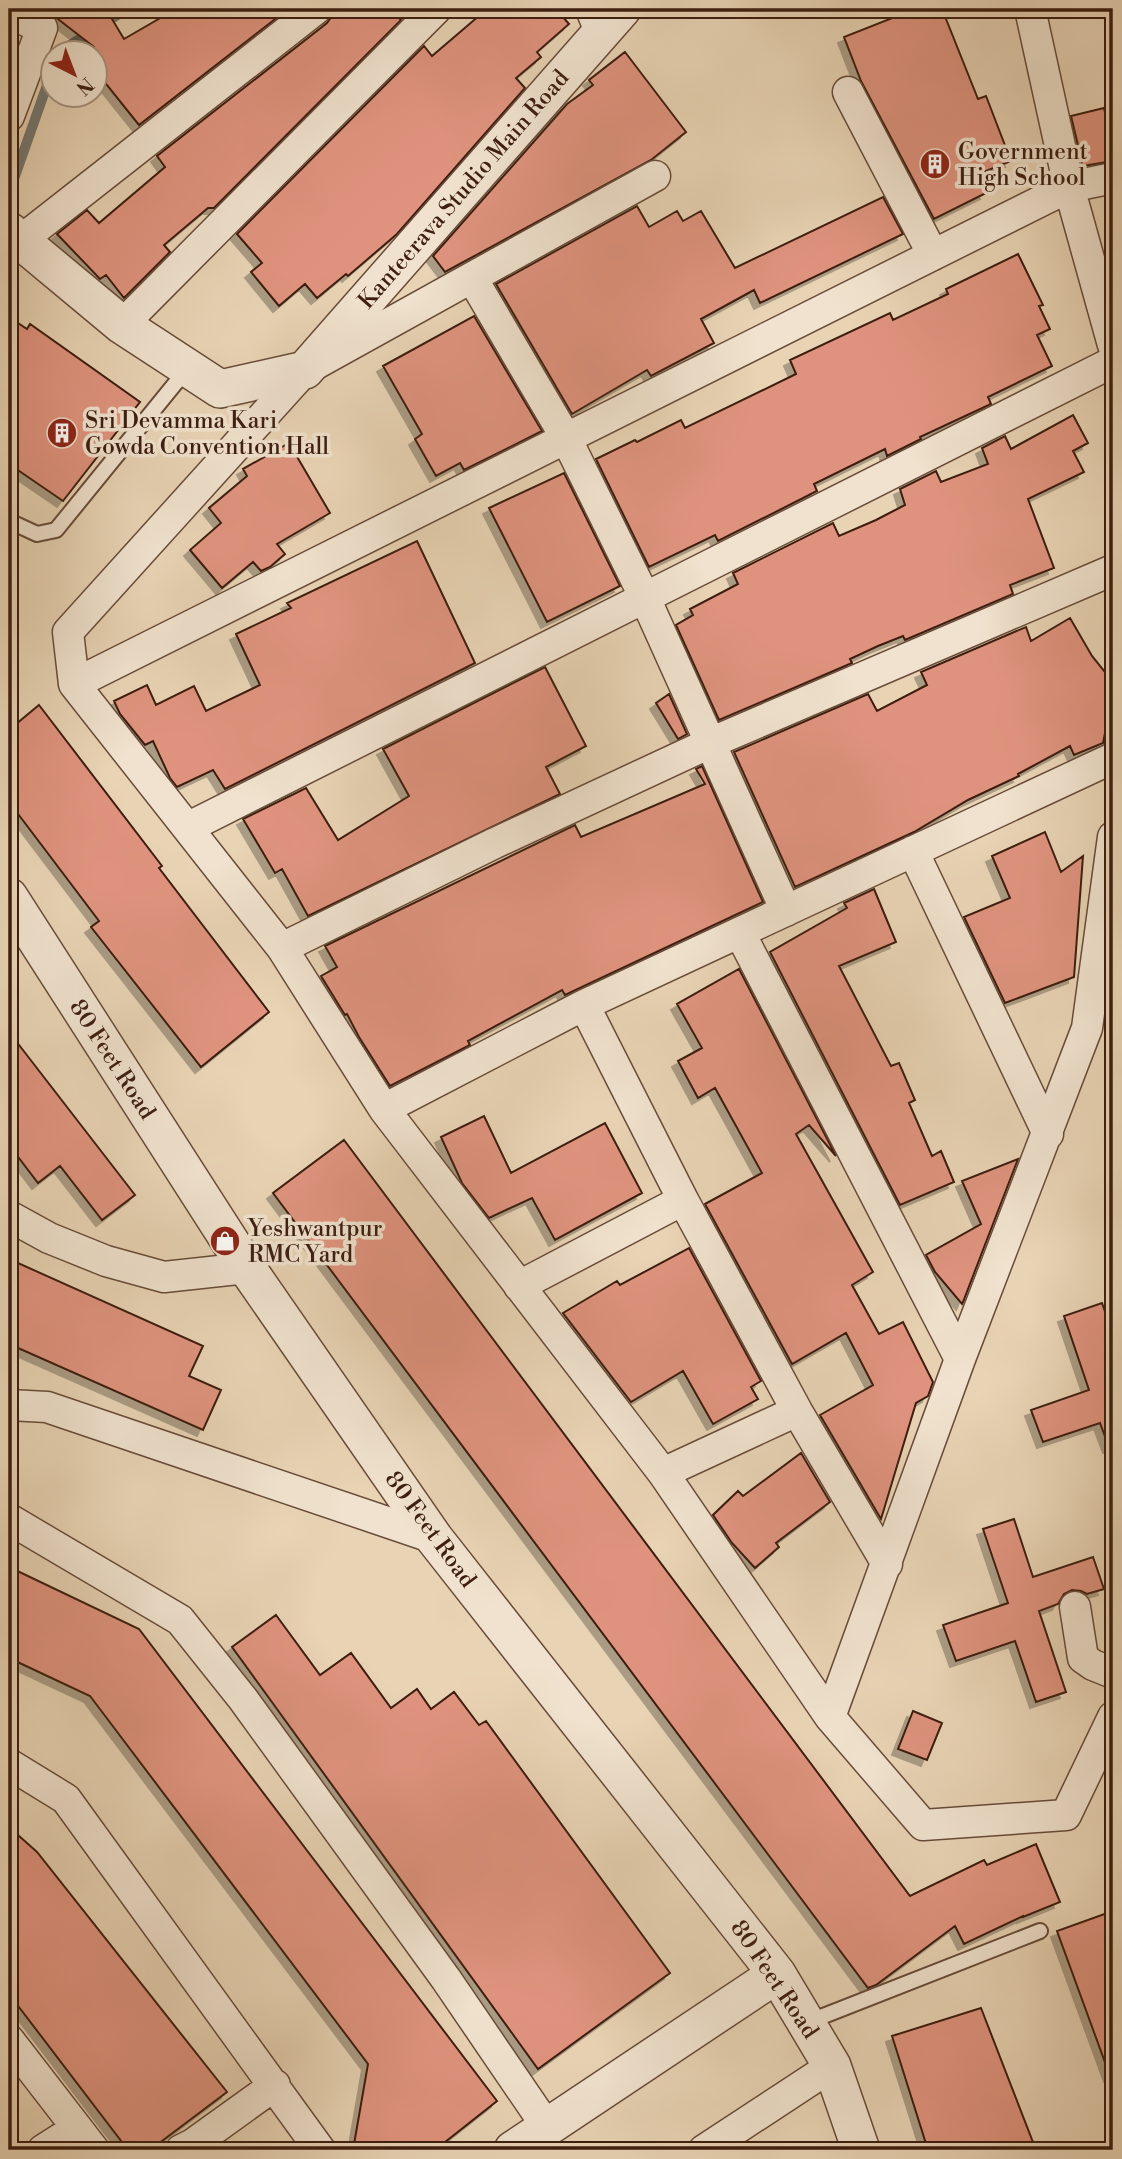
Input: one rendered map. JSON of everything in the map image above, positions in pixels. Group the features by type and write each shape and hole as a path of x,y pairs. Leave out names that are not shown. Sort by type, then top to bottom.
{"street":[{"path":"316,9 13,235 122,325 220,389 305,370 655,176"},
{"path":"122,325 436,9"},
{"path":"1030,9 1069,187 1113,345"},
{"path":"9,13 42,28 9,116"},
{"name":"Kanteerava Studio Main Road","path":"305,370 604,17"},
{"path":"848,92 933,255"},
{"path":"74,684 1069,187 1113,178"},
{"path":"472,278 566,438 645,598 786,911"},
{"path":"189,827 1113,362"},
{"path":"305,370 68,632 74,684 282,948 384,1109 663,1473 830,1717 923,1825 1066,1815 1113,1717"},
{"path":"282,948 495,843 710,743 1113,570"},
{"path":"384,1109 584,1005 1113,758"},
{"path":"830,1717 960,1359 1087,1028 1108,913 1113,837"},
{"path":"913,851 1048,1134"},
{"name":"80 Feet Road","path":"9,897 247,1268 434,1538 777,1974 832,2066 861,2150"},
{"path":"740,933 960,1359"},
{"path":"584,1005 683,1200 797,1411 887,1564"},
{"path":"519,1286 683,1200"},
{"path":"9,1216 49,1238 106,1261 164,1277 247,1268"},
{"path":"9,1405 47,1407 434,1538"},
{"path":"663,1473 797,1411"},
{"path":"9,1519 180,1620 243,1699 446,1979 547,2127"},
{"path":"1075,1607 1083,1658 1113,1673"},
{"path":"9,1764 66,1799 320,2150"},
{"path":"513,2150 777,1974"},
{"path":"9,2040 85,2140 43,2150"},
{"path":"704,2150 832,2066"},
{"path":"181,2150 275,2085"}],"lane":[{"path":"9,521 37,534 56,530 187,368"},
{"path":"807,2023 1040,1931"}],"building":[{"path":"45,9 106,9 124,39 176,9 288,9 139,125 108,86 108,38 82,38"},
{"path":"333,9 391,9 401,20 214,208 208,208 164,245 170,252 124,298 106,275 100,279 57,234 87,210 99,223 165,167 157,156 327,23"},
{"path":"487,9 556,9 569,24 537,52 541,57 516,78 525,88 397,234 348,276 346,274 317,298 305,284 279,306 251,272 262,263 237,234 424,46 432,56"},
{"path":"915,9 942,9 978,99 986,96 1011,161 976,175 986,193 934,219 861,81 844,37"},
{"path":"625,52 686,132 651,160 445,272 433,256 567,104 593,85 589,80"},
{"path":"1104,108 1113,147 1113,161 1083,166 1071,116"},
{"path":"883,197 903,234 760,303 754,290 701,319 714,343 651,376 647,370 572,414 496,284 637,206 649,227 677,211 683,221 701,211 735,268"},
{"path":"1018,254 1043,305 1039,306 1050,329 1037,335 1052,366 988,397 991,404 920,437 921,439 887,456 885,449 814,484 817,491 718,541 715,535 649,567 596,459 681,420 685,428 796,374 790,360 890,313 893,320 948,294 946,289"},
{"path":"474,316 542,431 464,470 460,463 436,476 415,439 422,434 383,366"},
{"name":"Sri Devamma Kari Gowda Convention Hall","path":"9,317 27,329 30,324 140,402 63,501 9,464"},
{"path":"1073,415 1088,443 1073,451 1084,472 1028,499 1054,568 1010,585 1013,594 905,640 903,636 878,646 850,659 852,663 719,720 676,625 693,615 690,609 738,584 733,573 833,523 839,536 876,520 905,505 900,489 936,471 941,482 988,464 982,448 1005,436 1011,449"},
{"path":"289,443 330,513 277,544 285,554 270,567 261,571 253,562 222,588 190,550 221,523 209,508 247,476 243,469"},
{"path":"564,473 620,586 547,622 489,508"},
{"path":"417,541 475,663 225,789 213,770 177,787 153,741 145,745 120,714 114,701 147,685 156,705 194,686 206,711 260,685 236,634 291,608 287,603"},
{"path":"1070,618 1092,656 1113,682 1103,743 1074,755 1070,746 914,832 795,887 734,752 868,694 877,711 927,685 921,672 1026,627 1031,641"},
{"path":"545,667 586,746 546,767 560,794 308,916 282,869 275,873 243,819 306,788 338,840 409,796 383,749"},
{"path":"669,694 687,734 678,739 656,703"},
{"path":"39,705 269,1012 201,1067 91,927 99,921 9,802 9,730"},
{"path":"702,766 763,902 565,995 562,990 468,1041 470,1045 390,1086 321,976 337,967 325,946 575,825 581,837 705,784 696,769"},
{"path":"1045,832 1061,872 1083,856 1074,977 1005,1003 964,917 1010,898 992,856"},
{"path":"874,889 896,942 839,966 891,1066 899,1063 915,1100 909,1103 932,1156 941,1151 954,1182 900,1205 770,952 847,908 844,903"},
{"path":"739,969 836,1156 809,1125 796,1134 873,1272 852,1285 879,1334 903,1322 933,1382 928,1396 916,1403 881,1519 820,1415 873,1385 846,1333 792,1364 705,1204 762,1173 715,1088 698,1098 678,1061 702,1048 677,1004"},
{"path":"9,1032 135,1195 102,1220 60,1166 38,1183 9,1145"},
{"path":"484,1116 511,1173 605,1123 642,1193 555,1240 532,1198 489,1218 462,1183 441,1137"},
{"path":"344,1140 910,1896 984,1860 987,1865 1036,1844 1060,1902 964,1944 955,1926 876,1985 868,1988 273,1193"},
{"path":"1018,1159 962,1304 935,1272 926,1255 981,1224 962,1181"},
{"path":"689,1248 761,1381 751,1387 758,1399 713,1424 683,1371 631,1402 563,1313 617,1281 620,1285"},
{"path":"9,1259 203,1346 189,1376 221,1390 203,1430 9,1344"},
{"path":"1102,1303 1113,1334 1113,1447 1109,1447 1100,1423 1043,1442 1031,1410 1089,1390 1064,1316"},
{"path":"801,1453 830,1502 776,1543 779,1547 755,1568 732,1543 713,1515 738,1491 743,1496"},
{"path":"1014,1519 1033,1577 1093,1557 1104,1589 1087,1594 1072,1590 1064,1594 1058,1604 1039,1611 1066,1692 1036,1702 1015,1641 956,1661 943,1625 1008,1603 983,1529"},
{"path":"9,1567 139,1629 497,2101 435,2150 353,2150 368,2064 90,1696 9,1658"},
{"path":"276,1615 320,1675 351,1653 391,1708 417,1689 431,1709 454,1692 479,1725 486,1721 670,1973 538,2069 232,1647"},
{"path":"913,1711 942,1723 927,1760 898,1749"},
{"path":"9,1827 37,1852 227,2092 150,2150 128,2150 9,1994"},
{"path":"1113,1911 1113,2076 1110,2076 1057,1931"},
{"path":"981,2008 1036,2150 928,2150 892,2036"}],"waterway":[{"path":"81,38 127,9"},
{"path":"9,193 39,108"}],"place":[{"name":"Government High School","path":"935,164"},
{"name":"Sri Devamma Kari Gowda Convention Hall","path":"62,433"},
{"name":"Yeshwantpur RMC Yard","path":"225,1241"}]}
